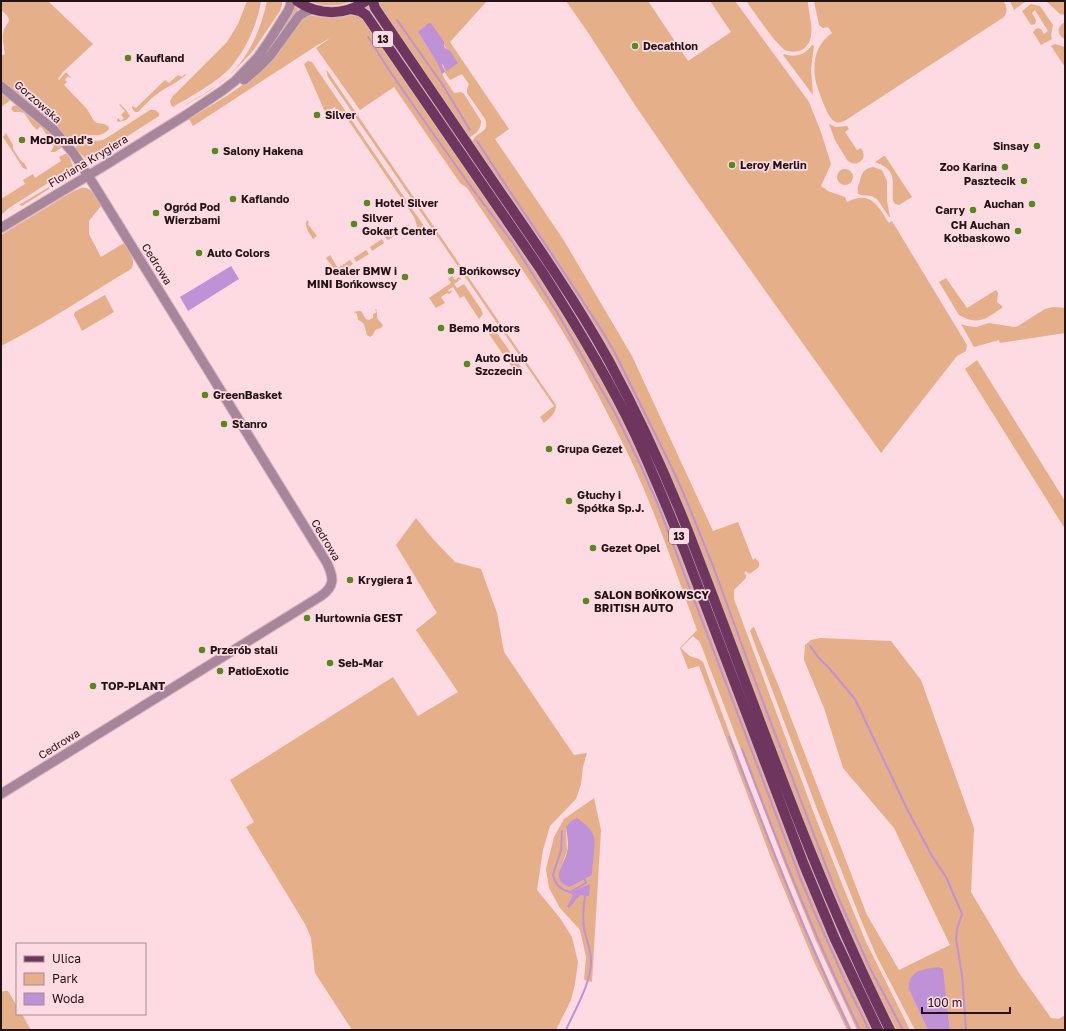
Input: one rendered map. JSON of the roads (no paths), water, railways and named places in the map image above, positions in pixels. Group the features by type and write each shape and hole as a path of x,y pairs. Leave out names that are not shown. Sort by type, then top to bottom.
{"main road":[{"path":"297,1 313,10 323,12 351,9 366,1"},
{"name":"13","path":"374,1 374,8 570,295 609,361 644,428 688,531 813,861 844,932 890,1030"},
{"name":"13","path":"351,9 360,11 366,15 541,270 600,366 634,433 666,502 804,865 834,937 878,1030"}],"street":[{"name":"Floriana Krygiera","path":"1,228 186,115 235,81 258,57 288,11 291,1"},
{"name":"Floriana Krygiera","path":"186,115 206,106 257,70 275,50 299,16 305,12 313,10"},
{"name":"Gorzowska","path":"1,86 53,129 74,154 88,176"},
{"name":"Cedrowa","path":"1,794 314,601 330,588 332,582 330,570 324,558 88,176"}],"water":[{"path":"431,23 444,42 445,48 450,51 458,63 447,71 442,64 445,72 442,74 418,32"},
{"path":"231,266 239,279 188,311 180,297"},
{"path":"577,818 590,829 594,837 595,845 592,875 570,887 563,884 559,876 568,849 566,827 571,821"},
{"path":"590,884 589,896 580,895 569,908 567,906 573,896 570,892"},
{"path":"939,967 943,969 950,1030 928,1030 909,990 909,983 914,974 922,970"}],"waterway":[{"path":"397,20 442,84 470,130"},
{"path":"368,37 425,122 513,243 558,314 615,413 658,505 799,875 846,983 869,1030"},
{"path":"477,141 604,334 615,353 671,466 713,566 758,689 838,897 870,968 903,1030"},
{"path":"810,646 855,699 907,809 932,856 946,877 962,914 957,929 956,939 962,975 966,1030"},
{"path":"729,737 817,958 850,1030"},
{"path":"742,749 783,856 812,926 860,1030"},
{"path":"562,831 561,850 553,875 559,886 570,892"},
{"path":"572,892 570,892 586,883 585,880"},
{"path":"566,1030 582,996 590,970 590,952 583,924 585,894"}],"place":[{"name":"Decathlon","path":"635,46"},
{"name":"Kaufland","path":"128,58"},
{"name":"Silver","path":"317,115"},
{"name":"McDonald's","path":"22,140"},
{"name":"Sinsay","path":"1037,146"},
{"name":"Salony Hakena","path":"215,151"},
{"name":"Leroy Merlin","path":"732,165"},
{"name":"Zoo Karina","path":"1005,167"},
{"name":"Pasztecik","path":"1024,181"},
{"name":"Kaflando","path":"233,199"},
{"name":"Hotel Silver","path":"367,203"},
{"name":"Auchan","path":"1032,204"},
{"name":"Carry","path":"973,210"},
{"name":"Ogród Pod Wierzbami","path":"156,213"},
{"name":"Silver Gokart Center","path":"354,224"},
{"name":"CH Auchan Kołbaskowo","path":"1018,231"},
{"name":"Auto Colors","path":"199,253"},
{"name":"Bońkowscy","path":"451,271"},
{"name":"Dealer BMW i MINI Bońkowscy","path":"405,277"},
{"name":"Bemo Motors","path":"441,328"},
{"name":"Auto Club Szczecin","path":"467,364"},
{"name":"GreenBasket","path":"205,395"},
{"name":"Stanro","path":"224,424"},
{"name":"Grupa Gezet","path":"549,449"},
{"name":"Głuchy i Spółka Sp.J.","path":"569,501"},
{"name":"Gezet Opel","path":"593,548"},
{"name":"Krygiera 1","path":"350,580"},
{"name":"SALON BOŃKOWSCY BRITISH AUTO","path":"586,601"},
{"name":"Hurtownia GEST","path":"307,618"},
{"name":"Przerób stali","path":"202,650"},
{"name":"Seb-Mar","path":"330,663"},
{"name":"PatioExotic","path":"220,671"},
{"name":"TOP-PLANT","path":"93,686"}]}
